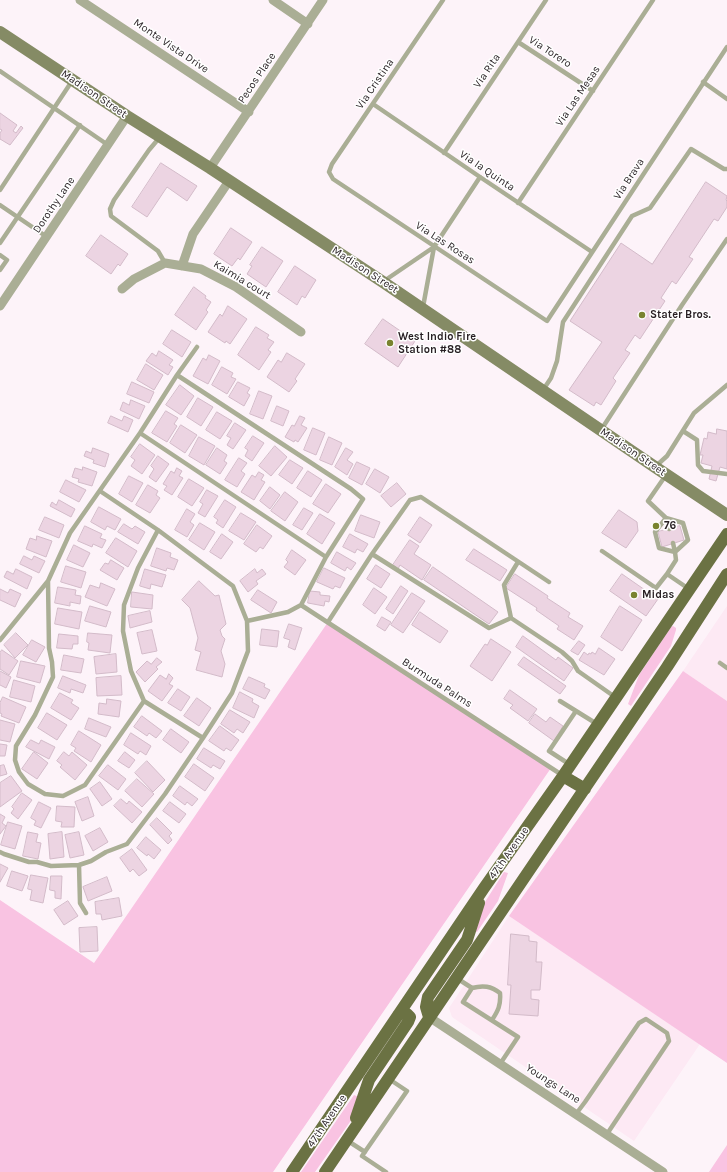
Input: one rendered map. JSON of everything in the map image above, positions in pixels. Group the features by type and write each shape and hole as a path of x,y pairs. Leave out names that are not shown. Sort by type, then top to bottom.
{"main road":[{"name":"Madison Street","path":"0,32 383,282 727,515"},
{"name":"47th Avenue","path":"292,1172 484,888 617,698 727,534"},
{"path":"325,1172 663,674 727,574"},
{"path":"563,776 585,789"},
{"path":"429,1017 426,1007 428,997 467,940 484,888"},
{"path":"349,1136 369,1080 410,1017 403,1013 398,1015"}],"street":[{"name":"Monte Vista Drive","path":"80,0 249,112"},
{"path":"273,0 308,24"},
{"name":"Pecos Place","path":"210,168 324,0"},
{"name":"Dorothy Lane","path":"0,306 127,116"},
{"path":"182,266 193,234 228,181"},
{"path":"122,289 134,279 165,263"},
{"name":"Kaimia court","path":"165,263 201,269 236,287 301,332"},
{"name":"Youngs Lane","path":"429,1017 663,1172"}],"lane":[{"name":"Via Cristina","path":"333,179 329,172 332,164 443,0"},
{"name":"Via Rita","path":"444,153 546,0"},
{"name":"Via Las Mesas","path":"518,203 653,0"},
{"name":"Via Torero","path":"518,42 592,91"},
{"name":"Via Brava","path":"547,321 727,47"},
{"path":"0,71 108,144"},
{"path":"0,190 73,80"},
{"path":"703,82 727,99"},
{"name":"Via la Quinta","path":"373,104 592,252"},
{"path":"0,243 80,125"},
{"path":"160,137 149,150 114,200 110,209 111,216 158,251 165,263"},
{"path":"543,391 551,378 557,362 563,322 632,216 650,208 691,149 724,170 727,169"},
{"path":"422,308 434,247 480,177"},
{"name":"Via Las Rosas","path":"333,179 547,321"},
{"path":"0,205 47,237"},
{"path":"601,430 682,305 727,239"},
{"path":"383,282 434,247"},
{"path":"0,255 7,260 0,270"},
{"path":"0,640 48,581 70,533 140,434 177,375 197,347"},
{"path":"177,375 351,488 363,499 326,557 301,605 288,612 247,621"},
{"path":"655,467 667,456 694,413 727,385"},
{"path":"683,431 697,440 698,465 704,471 727,474"},
{"path":"140,434 326,557"},
{"path":"666,474 648,501 666,518 683,523 688,540 675,552"},
{"path":"0,852 30,862 37,862 51,866 79,865 127,844 165,794 232,693 248,651 247,621 233,586 158,530 100,492"},
{"path":"328,622 372,554 410,500 421,497 549,582"},
{"path":"666,518 669,529"},
{"path":"666,518 655,532 656,537 659,548 675,552"},
{"path":"158,530 138,568 124,605 123,631 131,671 144,701 203,738"},
{"path":"602,551 656,588 676,560 673,543"},
{"path":"372,554 489,628 511,618"},
{"path":"518,562 504,584 511,618 562,652 572,661 578,671 617,698"},
{"path":"667,574 690,590"},
{"path":"48,581 49,648 52,662 52,677 36,715 16,746 15,760 19,772 28,784 45,794 63,796 85,785 144,701"},
{"name":"Burmuda Palms","path":"301,605 563,776"},
{"path":"720,663 727,668"},
{"path":"560,701 598,725"},
{"path":"571,765 549,751 576,711"},
{"path":"79,865 80,903 86,913"},
{"path":"456,978 472,988"},
{"path":"492,1020 499,1010 501,1002 500,993 494,988 486,986 472,988 463,1002 518,1037 500,1064"},
{"path":"576,1114 639,1023 646,1019 667,1032 669,1041 607,1134"},
{"path":"386,1172 362,1156 407,1091 388,1078"},
{"path":"349,1136 365,1152"}],"shaded area":[{"path":"727,606 727,701 683,671"},
{"path":"328,622 551,768 273,1172 0,1172 0,900 94,963"},
{"path":"673,626 676,630 671,646 631,706 628,704 639,675"},
{"path":"683,671 727,701 727,1063 509,916"},
{"path":"504,872 508,873 498,901 477,932 474,931 485,902"},
{"path":"509,916 700,1044 634,1141 452,1017 449,1008"},
{"path":"354,1095 359,1097 352,1119 315,1172 301,1172"},
{"path":"727,1145 727,1172 709,1172"}],"building":[{"path":"0,113 17,125 13,131 16,133 21,126 23,128 10,145 0,139 0,133 2,130 0,129"},
{"path":"161,163 197,186 187,201 167,187 147,217 132,207"},
{"path":"706,182 727,196 727,207 718,221 714,219 689,257 693,259 676,284 672,281 661,298 665,301 640,339 635,335 625,350 630,353 613,378 616,381 601,405 596,402 594,406 569,390 602,342 570,321 621,243 652,264"},
{"path":"231,228 252,242 240,260 238,258 232,266 214,254"},
{"path":"101,235 128,254 120,266 118,264 111,274 86,256"},
{"path":"262,247 283,261 266,287 247,274 252,266 250,265"},
{"path":"295,266 316,280 305,298 302,296 297,305 278,292"},
{"path":"194,287 211,302 206,310 208,312 196,330 175,315"},
{"path":"228,306 247,319 230,344 226,341 225,343 208,332 220,314 222,316"},
{"name":"West Indio Fire Station #88","path":"383,319 415,341 398,367 365,344"},
{"path":"256,327 269,335 267,338 274,342 268,350 271,352 259,370 238,355"},
{"path":"172,330 191,342 182,357 163,344"},
{"path":"159,351 173,360 169,365 173,367 168,375 146,361 152,353 156,356"},
{"path":"287,353 305,364 295,379 297,381 289,392 267,377 278,360 281,362"},
{"path":"209,355 220,361 208,384 193,376 203,358 206,360"},
{"path":"146,364 163,375 154,390 137,380"},
{"path":"222,367 233,373 231,377 236,379 227,394 212,385"},
{"path":"132,382 154,392 149,403 127,394"},
{"path":"238,382 250,388 247,393 250,395 244,406 229,397"},
{"path":"180,385 194,396 181,415 166,405"},
{"path":"259,391 272,396 263,419 250,414"},
{"path":"198,398 213,407 201,426 187,417"},
{"path":"131,400 145,406 139,419 120,410 123,402 129,405"},
{"path":"277,406 289,411 283,426 271,421"},
{"path":"166,411 178,418 174,424 177,426 167,442 152,433"},
{"path":"217,412 232,421 220,439 206,430"},
{"path":"111,416 122,421 124,416 133,420 128,432 108,423"},
{"path":"300,416 305,418 301,425 307,428 298,442 295,440 294,442 285,437 292,425 294,426"},
{"path":"235,423 246,430 233,449 227,445 231,438 227,436"},
{"path":"181,425 197,435 185,453 170,443"},
{"path":"313,428 325,433 316,455 304,450"},
{"path":"717,429 727,431 727,469 720,467 716,481 709,479 712,466 701,463 703,455 700,455 704,438 707,439 708,432 716,434"},
{"path":"253,436 264,443 252,461 245,456 248,450 245,448"},
{"path":"199,437 215,446 204,465 189,456"},
{"path":"329,437 342,443 332,465 320,460"},
{"path":"140,444 155,455 142,474 131,466 135,460 131,457"},
{"path":"275,446 287,457 271,476 259,466"},
{"path":"93,448 109,454 105,467 93,463 94,460 84,456 86,451 91,453"},
{"path":"217,448 227,455 224,461 227,463 220,474 206,465"},
{"path":"346,448 353,452 347,460 353,464 347,475 335,467"},
{"path":"158,456 169,464 156,482 149,477 154,469 151,466"},
{"path":"239,458 247,463 241,471 245,474 237,487 225,480"},
{"path":"290,460 303,468 292,484 279,475"},
{"path":"357,462 370,468 362,485 349,478"},
{"path":"83,467 97,472 92,486 78,482 79,479 72,477 75,468 82,470"},
{"path":"177,468 182,471 179,476 183,478 172,495 164,490 167,486 163,484 171,471 174,473"},
{"path":"375,469 389,477 380,493 366,484"},
{"path":"308,471 322,480 311,497 297,488"},
{"path":"259,472 264,475 261,480 265,482 254,500 241,492 252,475 255,477"},
{"path":"129,476 143,483 132,502 119,494"},
{"path":"189,479 204,488 192,506 178,497"},
{"path":"66,480 86,490 79,502 60,492"},
{"path":"397,483 406,494 391,507 381,496"},
{"path":"326,484 341,494 328,513 313,504"},
{"path":"148,485 158,491 156,495 160,498 150,513 136,505"},
{"path":"270,487 280,495 270,509 260,501"},
{"path":"207,490 218,496 205,517 198,513 203,504 200,502"},
{"path":"285,492 298,502 285,521 271,511"},
{"path":"59,500 75,509 71,517 50,506 52,502 56,505"},
{"path":"225,500 236,507 223,528 216,523 218,520 214,517"},
{"path":"99,507 121,519 115,530 107,526 105,530 91,522"},
{"path":"304,508 313,513 302,530 293,525"},
{"path":"187,509 195,514 190,522 194,525 187,537 175,530"},
{"path":"619,510 637,522 638,531 626,548 602,533"},
{"path":"241,513 256,522 244,540 229,531"},
{"path":"320,514 335,523 322,544 307,534"},
{"path":"361,515 380,522 374,538 355,531"},
{"path":"45,517 64,525 59,538 39,530"},
{"path":"420,517 432,525 420,543 408,535"},
{"path":"200,523 215,532 204,550 189,540"},
{"path":"124,524 132,529 135,526 145,532 138,544 118,532"},
{"path":"257,525 272,536 263,549 260,547 256,552 244,544"},
{"path":"85,526 102,534 100,538 106,540 102,548 93,544 92,547 78,541"},
{"path":"680,526 684,540 662,547 658,532"},
{"path":"222,534 233,542 221,559 210,552"},
{"path":"350,534 368,544 363,552 357,549 355,553 343,547"},
{"path":"37,536 52,541 46,557 26,549 30,538 36,540"},
{"path":"116,538 137,551 128,567 106,553"},
{"path":"410,540 419,546 414,554 431,565 422,580 400,565 398,569 393,565"},
{"path":"74,545 90,553 83,567 67,560"},
{"path":"157,548 171,553 170,557 178,560 174,570 167,568 166,571 151,566"},
{"path":"474,549 507,570 500,581 466,560"},
{"path":"292,550 306,560 295,575 284,567 288,562 286,560"},
{"path":"337,552 356,563 351,570 347,567 345,571 331,563"},
{"path":"24,556 32,560 34,556 45,561 39,573 20,564"},
{"path":"111,560 124,568 117,580 100,570 105,563 108,564"},
{"path":"376,565 390,574 381,588 367,579"},
{"path":"66,566 86,572 81,588 61,582"},
{"path":"433,567 498,612 489,624 424,580"},
{"path":"324,568 345,578 340,588 335,586 333,589 317,582"},
{"path":"16,569 32,577 27,589 4,577 7,571 13,574"},
{"path":"145,569 166,575 162,587 151,584 150,589 140,586"},
{"path":"255,569 257,573 262,569 266,574 256,581 258,584 248,592 240,581"},
{"path":"515,574 548,596 547,598 570,613 568,617 583,626 574,640 557,629 559,626 536,610 537,608 506,588"},
{"name":"Midas","path":"622,574 658,599 646,616 610,591"},
{"path":"199,581 215,596 219,595 226,624 220,630 225,639 221,651 225,664 222,677 196,670 201,652 195,650 198,638 190,608 182,600"},
{"path":"101,583 115,589 107,606 85,597 90,585 99,588"},
{"path":"401,586 408,591 393,614 386,609"},
{"path":"58,587 76,590 75,595 81,596 80,604 70,602 70,606 55,603"},
{"path":"374,588 387,597 375,614 363,605"},
{"path":"0,589 8,593 10,589 21,594 15,607 0,600"},
{"path":"258,590 277,602 271,613 251,600"},
{"path":"310,591 320,592 320,595 330,596 329,602 325,601 324,606 308,603"},
{"path":"132,592 153,595 152,609 131,607"},
{"path":"412,593 425,601 403,633 391,625"},
{"path":"90,606 111,612 106,627 85,621"},
{"path":"620,606 642,620 622,651 601,637"},
{"path":"58,608 82,612 79,629 55,624"},
{"path":"150,611 152,622 130,628 128,616"},
{"path":"420,612 448,631 440,643 412,625"},
{"path":"382,617 391,622 385,631 377,626"},
{"path":"289,624 302,628 295,650 288,647 290,640 284,638"},
{"path":"262,629 279,631 277,647 260,645"},
{"path":"152,630 157,651 142,654 137,633"},
{"path":"16,633 28,645 15,658 4,645"},
{"path":"88,633 112,635 110,653 88,650"},
{"path":"59,634 78,636 78,644 73,644 72,649 57,648"},
{"path":"523,636 556,660 558,657 573,668 564,681 516,647"},
{"path":"491,639 511,652 492,681 470,666 485,644 487,645"},
{"path":"32,640 45,647 36,662 23,655"},
{"path":"579,641 585,645 578,655 571,651"},
{"path":"599,648 615,659 604,675 579,660 584,652 588,655 592,652 595,654"},
{"path":"2,650 18,661 9,675 0,669 0,653"},
{"path":"116,654 117,672 96,674 94,657"},
{"path":"64,655 84,659 81,673 61,670"},
{"path":"524,657 566,686 560,694 518,665"},
{"path":"157,658 162,662 156,667 158,669 145,682 136,672 147,661 151,664"},
{"path":"21,661 45,666 40,683 17,677"},
{"path":"0,671 11,677 6,688 0,685"},
{"path":"169,674 173,678 169,684 173,686 162,701 148,691 160,675 166,679"},
{"path":"63,676 86,685 83,693 71,689 70,693 58,688"},
{"path":"121,676 122,695 97,696 96,678"},
{"path":"249,677 265,684 264,687 270,690 265,699 243,689"},
{"path":"14,680 35,686 31,702 10,697"},
{"path":"178,689 190,697 181,711 168,703"},
{"path":"510,690 537,709 528,721 510,708 513,705 504,699"},
{"path":"240,692 253,699 252,702 259,706 254,718 233,708"},
{"path":"60,693 73,700 71,703 79,708 71,720 51,708"},
{"path":"3,697 26,707 19,723 1,716 0,703"},
{"path":"197,698 211,708 199,726 184,716"},
{"path":"107,699 121,701 119,717 98,714 99,703 106,704"},
{"path":"230,710 250,722 243,733 237,729 234,733 221,724"},
{"path":"47,713 67,725 57,740 38,728"},
{"path":"535,714 546,722 550,717 563,726 554,741 529,723"},
{"path":"142,716 162,731 156,738 149,733 147,736 134,727"},
{"path":"89,718 111,727 106,737 85,729"},
{"path":"0,720 15,724 10,742 0,740"},
{"path":"220,726 239,740 231,751 226,748 224,751 209,741"},
{"path":"171,729 189,742 181,753 163,740"},
{"path":"79,731 101,745 91,762 74,751 76,748 71,745"},
{"path":"131,733 151,746 146,755 140,751 138,754 124,745"},
{"path":"31,740 39,744 41,740 55,747 49,759 26,747"},
{"path":"0,744 7,745 5,756 0,756"},
{"path":"204,748 225,761 220,769 213,765 211,768 197,759"},
{"path":"34,752 48,763 37,779 22,769"},
{"path":"64,752 69,756 72,752 87,765 75,780 60,767 62,765 57,761"},
{"path":"125,752 135,760 129,768 118,761"},
{"path":"147,761 165,780 153,792 135,773"},
{"path":"194,764 214,778 205,791 185,777"},
{"path":"4,765 7,774 0,776 0,766"},
{"path":"108,765 126,779 118,790 99,776"},
{"path":"11,776 22,791 0,807 0,783"},
{"path":"137,779 154,794 142,807 125,791"},
{"path":"100,782 112,799 102,806 90,789"},
{"path":"180,786 198,799 192,806 187,802 185,805 173,796"},
{"path":"22,793 32,800 18,819 11,813 14,809 12,807"},
{"path":"88,797 94,816 82,821 75,802"},
{"path":"121,799 127,804 129,801 142,812 132,823 114,806"},
{"path":"39,802 51,808 41,828 34,825 36,821 31,818"},
{"path":"170,802 186,814 179,823 163,811"},
{"path":"57,806 75,807 74,827 61,827 62,822 56,821"},
{"path":"0,814 5,817 2,823 6,826 0,834"},
{"path":"157,818 172,833 169,836 172,840 168,844 150,825"},
{"path":"8,822 22,826 15,849 1,845"},
{"path":"100,828 108,842 93,851 85,836"},
{"path":"28,832 38,834 36,842 41,843 38,859 23,856"},
{"path":"62,832 64,857 50,859 48,834"},
{"path":"79,832 84,855 70,858 65,835"},
{"path":"146,837 161,850 154,859 148,854 147,856 137,848"},
{"path":"132,849 147,870 139,876 133,869 130,872 120,858"},
{"path":"0,864 8,868 0,882"},
{"path":"12,871 28,876 22,891 7,886"},
{"path":"31,875 48,878 43,903 30,900 32,890 28,889"},
{"path":"51,876 62,876 61,899 55,898 55,891 50,890"},
{"path":"107,877 112,891 88,901 83,887"},
{"path":"119,898 122,916 102,920 101,914 96,914 95,902"},
{"path":"68,901 78,916 64,925 54,910"},
{"path":"97,927 98,951 80,952 79,928"},
{"path":"511,934 529,936 529,941 537,942 536,962 542,962 540,990 531,990 531,999 539,1000 538,1016 509,1014 511,985 508,985"}],"place":[{"name":"Stater Bros.","path":"642,315"},
{"name":"West Indio Fire Station #88","path":"390,343"},
{"name":"76","path":"656,526"},
{"name":"Midas","path":"634,595"}]}
